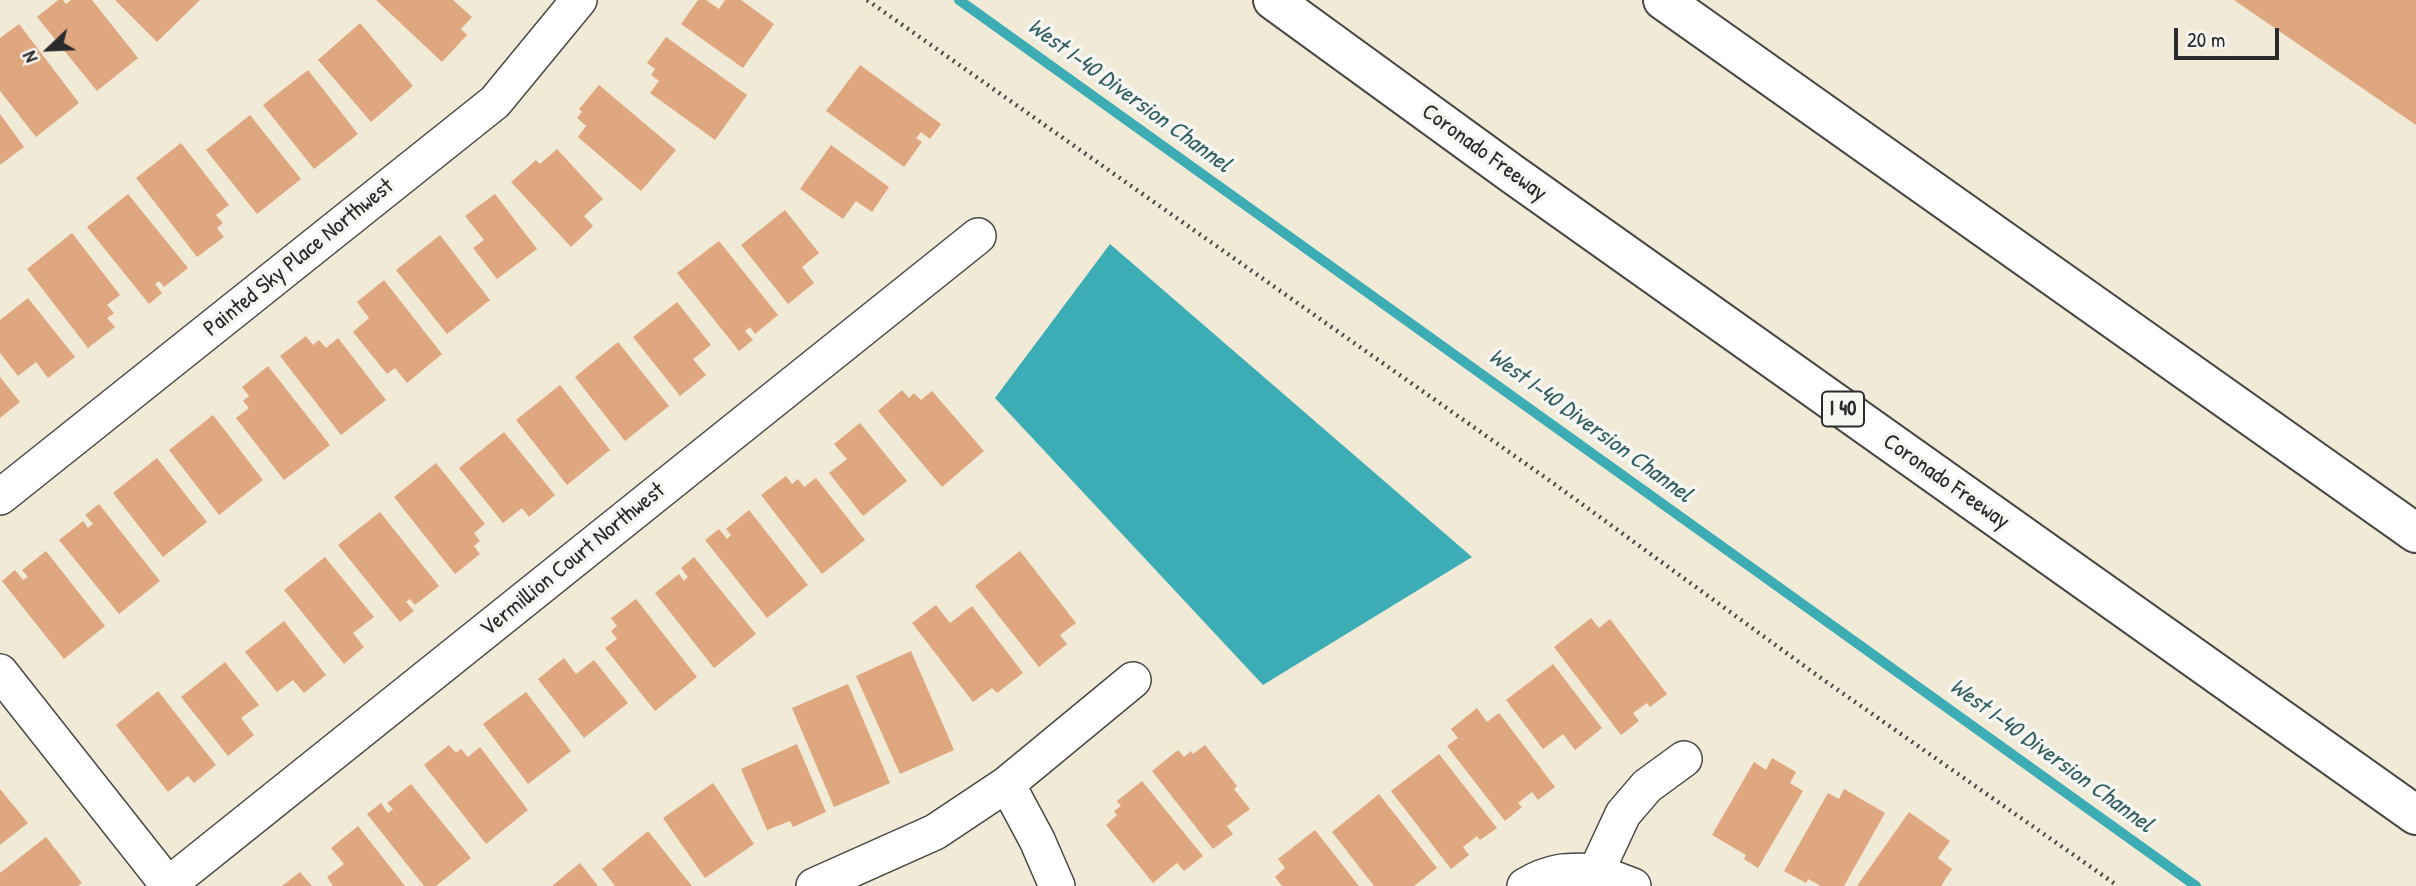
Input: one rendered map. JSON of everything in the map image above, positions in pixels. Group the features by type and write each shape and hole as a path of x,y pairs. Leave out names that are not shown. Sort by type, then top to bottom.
{"highway":[{"name":"Coronado Freeway","path":"1273,0 1523,181 2416,815"},
{"path":"1663,0 2416,533"}],"street":[{"name":"Painted Sky Place Northwest","path":"0,498 495,102 579,0"},
{"name":"Vermillion Court Northwest","path":"168,885 978,236"},
{"path":"0,672 168,885"},
{"path":"814,886 934,832 1007,784 1133,680"},
{"path":"1596,872 1623,814 1647,786 1684,759"},
{"path":"1007,784 1037,840 1057,886"},
{"path":"1525,886 1543,875 1571,870 1596,872 1633,886"}],"path":[{"path":"867,0 2118,886"}],"water":[{"path":"1110,244 1472,557 1263,685 995,398"}],"building":[{"path":"58,0 63,0 66,4 71,0 92,0 138,58 97,91 37,17"},
{"path":"115,0 200,0 157,42"},
{"path":"376,0 453,0 472,17 461,29 467,35 442,62"},
{"path":"698,0 706,0 719,9 725,0 741,0 774,24 743,68 681,24"},
{"path":"2234,0 2416,0 2416,125"},
{"path":"360,23 413,86 371,122 318,60"},
{"path":"19,24 79,103 36,137 0,91 0,38"},
{"path":"666,37 747,95 715,140 650,93 659,81 651,75 655,69 647,63"},
{"path":"860,65 941,124 930,139 921,132 916,138 922,142 904,167 826,111"},
{"path":"308,70 358,134 314,169 263,105"},
{"path":"599,85 676,150 641,191 578,137 586,126 577,118 582,112 579,109"},
{"path":"0,114 24,147 0,165"},
{"path":"250,115 301,179 257,214 206,150"},
{"path":"181,143 229,205 216,215 223,223 217,228 224,237 197,257 136,178"},
{"path":"831,145 889,187 872,212 856,201 843,219 800,189"},
{"path":"557,149 603,199 584,216 593,226 571,247 511,182 536,160 540,164"},
{"path":"128,194 188,268 164,287 159,281 155,284 162,293 149,304 87,227"},
{"path":"495,194 537,249 497,279 473,248 484,240 465,216"},
{"path":"785,210 819,253 802,267 814,283 788,304 741,245"},
{"path":"72,233 120,295 107,305 114,313 107,318 115,327 88,348 27,269"},
{"path":"440,235 490,300 447,334 396,270"},
{"path":"719,241 778,315 755,334 750,327 745,331 753,340 739,351 677,273"},
{"path":"384,280 442,354 407,383 395,368 387,374 353,332 369,318 357,302"},
{"path":"28,298 75,357 48,378 36,362 18,376 0,353 0,320"},
{"path":"677,302 711,345 693,359 706,375 680,396 633,337"},
{"path":"306,336 313,345 319,340 326,348 338,338 386,400 341,435 280,356"},
{"path":"618,342 669,406 625,441 575,377"},
{"path":"268,366 330,445 284,480 236,418 249,408 243,401 249,396 242,387"},
{"path":"0,377 20,402 0,418"},
{"path":"560,385 610,450 567,485 516,420"},
{"path":"902,390 909,398 914,393 921,400 932,391 984,451 942,487 878,411"},
{"path":"213,415 263,480 219,515 169,450"},
{"path":"860,423 907,481 863,516 829,473 847,459 834,444"},
{"path":"504,432 555,495 529,517 522,508 503,523 459,468"},
{"path":"157,458 207,522 163,557 113,493"},
{"path":"436,463 485,524 474,533 480,541 474,546 480,554 455,574 394,497"},
{"path":"786,476 792,484 798,479 804,487 816,478 865,540 822,574 761,495"},
{"path":"99,504 160,581 119,614 59,540 83,521 88,528 93,524 85,515"},
{"path":"749,510 808,585 767,618 705,540 719,529 727,539 731,535 726,529"},
{"path":"380,512 439,586 415,605 410,599 406,602 414,611 400,622 338,545"},
{"path":"46,551 105,626 64,659 2,581 15,570 23,580 28,577 22,570"},
{"path":"1020,551 1076,623 1060,635 1067,644 1039,667 975,586"},
{"path":"325,557 374,617 353,633 364,647 344,664 284,590"},
{"path":"694,557 756,634 714,668 655,593 679,574 684,581 688,577 681,568"},
{"path":"636,599 697,677 655,711 605,648 617,639 611,631 617,626 611,618"},
{"path":"936,605 950,623 972,606 1023,673 997,693 992,688 973,702 912,623"},
{"path":"1591,618 1599,628 1610,619 1667,694 1650,707 1647,703 1633,713 1639,721 1621,735 1554,647"},
{"path":"284,621 326,675 304,693 293,680 277,692 245,652"},
{"path":"911,651 954,750 900,774 856,676"},
{"path":"564,658 576,674 594,660 628,703 584,738 538,679"},
{"path":"225,662 259,705 241,718 254,735 228,756 181,697"},
{"path":"1553,664 1602,728 1575,750 1563,734 1543,749 1506,700"},
{"path":"848,684 890,783 834,807 792,708"},
{"path":"158,691 216,765 194,783 188,776 168,792 116,725"},
{"path":"526,692 571,751 528,784 483,724"},
{"path":"1477,708 1487,722 1499,713 1555,787 1538,800 1532,792 1518,803 1522,807 1505,821 1447,746 1458,738 1451,729"},
{"path":"797,744 826,812 793,827 790,821 767,830 741,769"},
{"path":"449,745 456,753 461,749 468,757 480,747 528,810 486,844 424,765"},
{"path":"1205,745 1237,786 1234,789 1250,809 1227,826 1233,834 1213,849 1152,771 1178,750 1184,757"},
{"path":"1439,754 1497,828 1480,840 1477,836 1463,847 1469,855 1451,869 1391,791"},
{"path":"1772,758 1796,772 1790,783 1803,791 1758,868 1744,859 1746,855 1712,835 1754,762 1766,770"},
{"path":"1142,781 1203,856 1184,871 1177,863 1153,883 1106,825 1117,815 1114,811 1121,806 1117,801"},
{"path":"713,783 754,844 705,878 663,818"},
{"path":"411,784 471,858 436,886 424,886 367,814 381,803 388,813 393,809 387,803"},
{"path":"0,789 28,823 0,845"},
{"path":"1844,789 1885,813 1844,886 1821,886 1808,879 1806,883 1784,871 1828,793 1839,799"},
{"path":"1379,794 1437,868 1414,886 1374,886 1332,832"},
{"path":"1909,812 1950,841 1938,858 1952,869 1941,886 1857,886"},
{"path":"358,826 405,886 333,886 327,877 344,864 331,848"},
{"path":"1315,830 1359,886 1282,886 1275,877 1285,868 1278,859"},
{"path":"648,831 692,886 615,886 602,869"},
{"path":"46,837 82,883 78,886 0,886 0,873"},
{"path":"580,863 598,886 552,886"},
{"path":"300,872 312,886 282,886"}],"waterway":[{"name":"West I-40 Diversion Channel","path":"959,0 2196,886"}]}
